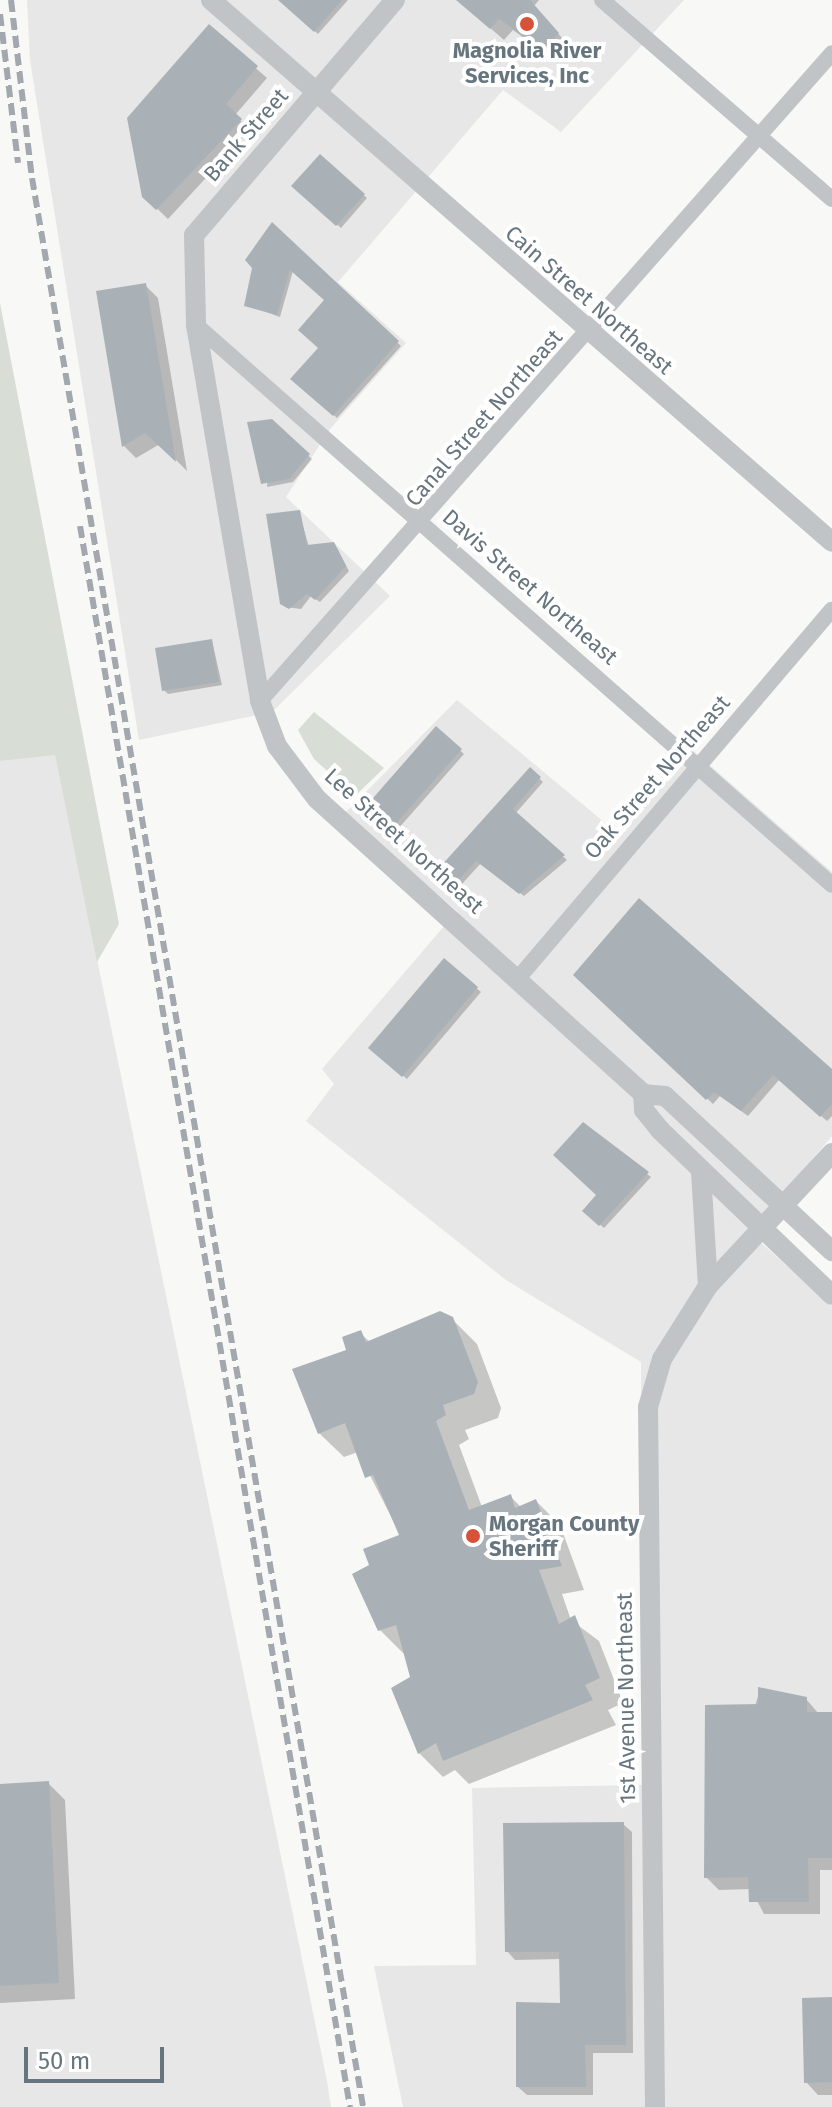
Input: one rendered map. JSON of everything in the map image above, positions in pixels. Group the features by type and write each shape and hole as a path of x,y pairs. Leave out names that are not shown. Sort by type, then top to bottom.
{"street":[{"name":"Cain Street Northeast","path":"211,0 832,542"},
{"name":"Bank Street","path":"196,325 194,235 395,0"},
{"path":"602,0 832,199"},
{"name":"Canal Street Northeast","path":"260,701 422,522 832,53"},
{"name":"Davis Street Northeast","path":"196,325 832,885"},
{"name":"Lee Street Northeast","path":"196,325 260,701 282,755 317,799 520,976 643,1094 665,1096 783,1209 832,1251"},
{"name":"Oak Street Northeast","path":"520,976 697,763 832,610"},
{"name":"Lee Street Northeast","path":"643,1094 644,1110 701,1172 832,1295"},
{"path":"763,1230 832,1153"},
{"path":"701,1172 708,1286"},
{"name":"1st Avenue Northeast","path":"655,2107 648,1407 662,1359 708,1286 763,1230"}],"shaded area":[{"path":"27,0 684,0 561,132 503,90 338,282 406,343 330,429 286,497 390,596 272,712 139,740 30,60"},
{"path":"0,303 119,924 97,962 55,755 0,761"},
{"path":"457,700 616,832 688,746 832,872 832,1136 750,1233 832,1306 832,2107 403,2107 374,1966 476,1965 472,1788 642,1785 641,1362 506,1280 306,1121 334,1084 322,1069 457,911 344,814"},
{"path":"314,712 384,768 355,796 314,759 298,730"},
{"path":"55,754 331,2107 0,2107 0,761"}],"building":[{"path":"278,0 342,0 314,32"},
{"name":"Magnolia River Services, Inc","path":"456,0 530,0 559,33 543,50 499,19 490,29"},
{"path":"209,24 258,66 226,104 242,119 156,210 142,197 127,118"},
{"path":"320,154 365,194 336,226 291,186"},
{"path":"272,222 399,341 333,416 290,379 318,348 298,330 324,300 290,270 277,315 244,306 252,268 245,260"},
{"path":"146,283 176,462 145,433 122,447 96,291"},
{"path":"272,419 310,454 289,479 261,484 247,422"},
{"path":"300,510 307,545 334,542 346,566 315,600 307,594 289,609 280,604 266,514"},
{"path":"212,639 219,682 162,691 155,648"},
{"path":"436,726 462,749 393,827 367,805"},
{"path":"530,767 541,777 513,809 565,855 519,894 476,861 457,882 440,867"},
{"path":"639,898 832,1069 832,1104 820,1117 773,1075 741,1111 714,1092 706,1100 573,975"},
{"path":"444,958 478,987 402,1077 368,1048"},
{"path":"583,1122 649,1172 599,1226 582,1211 596,1195 553,1155"},
{"name":"Morgan County Sheriff","path":"440,1311 453,1317 478,1382 474,1394 443,1405 446,1415 436,1421 469,1510 511,1494 515,1508 536,1499 562,1566 539,1570 559,1624 575,1615 600,1678 585,1685 593,1700 443,1761 436,1743 418,1754 391,1688 410,1677 396,1625 378,1631 352,1574 369,1565 363,1549 399,1535 373,1475 365,1478 345,1423 318,1434 292,1369 346,1350 342,1337 361,1330 366,1342"},
{"path":"758,1687 807,1697 807,1712 832,1712 832,1858 808,1858 809,1902 749,1902 748,1877 704,1878 705,1705 758,1704"},
{"path":"49,1781 59,1983 0,1986 0,1784"},
{"path":"624,1822 626,2045 585,2045 586,2087 516,2087 516,2002 560,2003 559,1952 505,1952 503,1823"},
{"path":"832,1997 832,2082 804,2083 802,1998"}],"railway":[{"path":"11,0 32,178 363,2107"},
{"path":"0,14 18,163"},
{"path":"80,526 350,2107"}],"place":[{"name":"Magnolia River Services, Inc","path":"527,24"},
{"name":"Morgan County Sheriff","path":"473,1536"}]}
